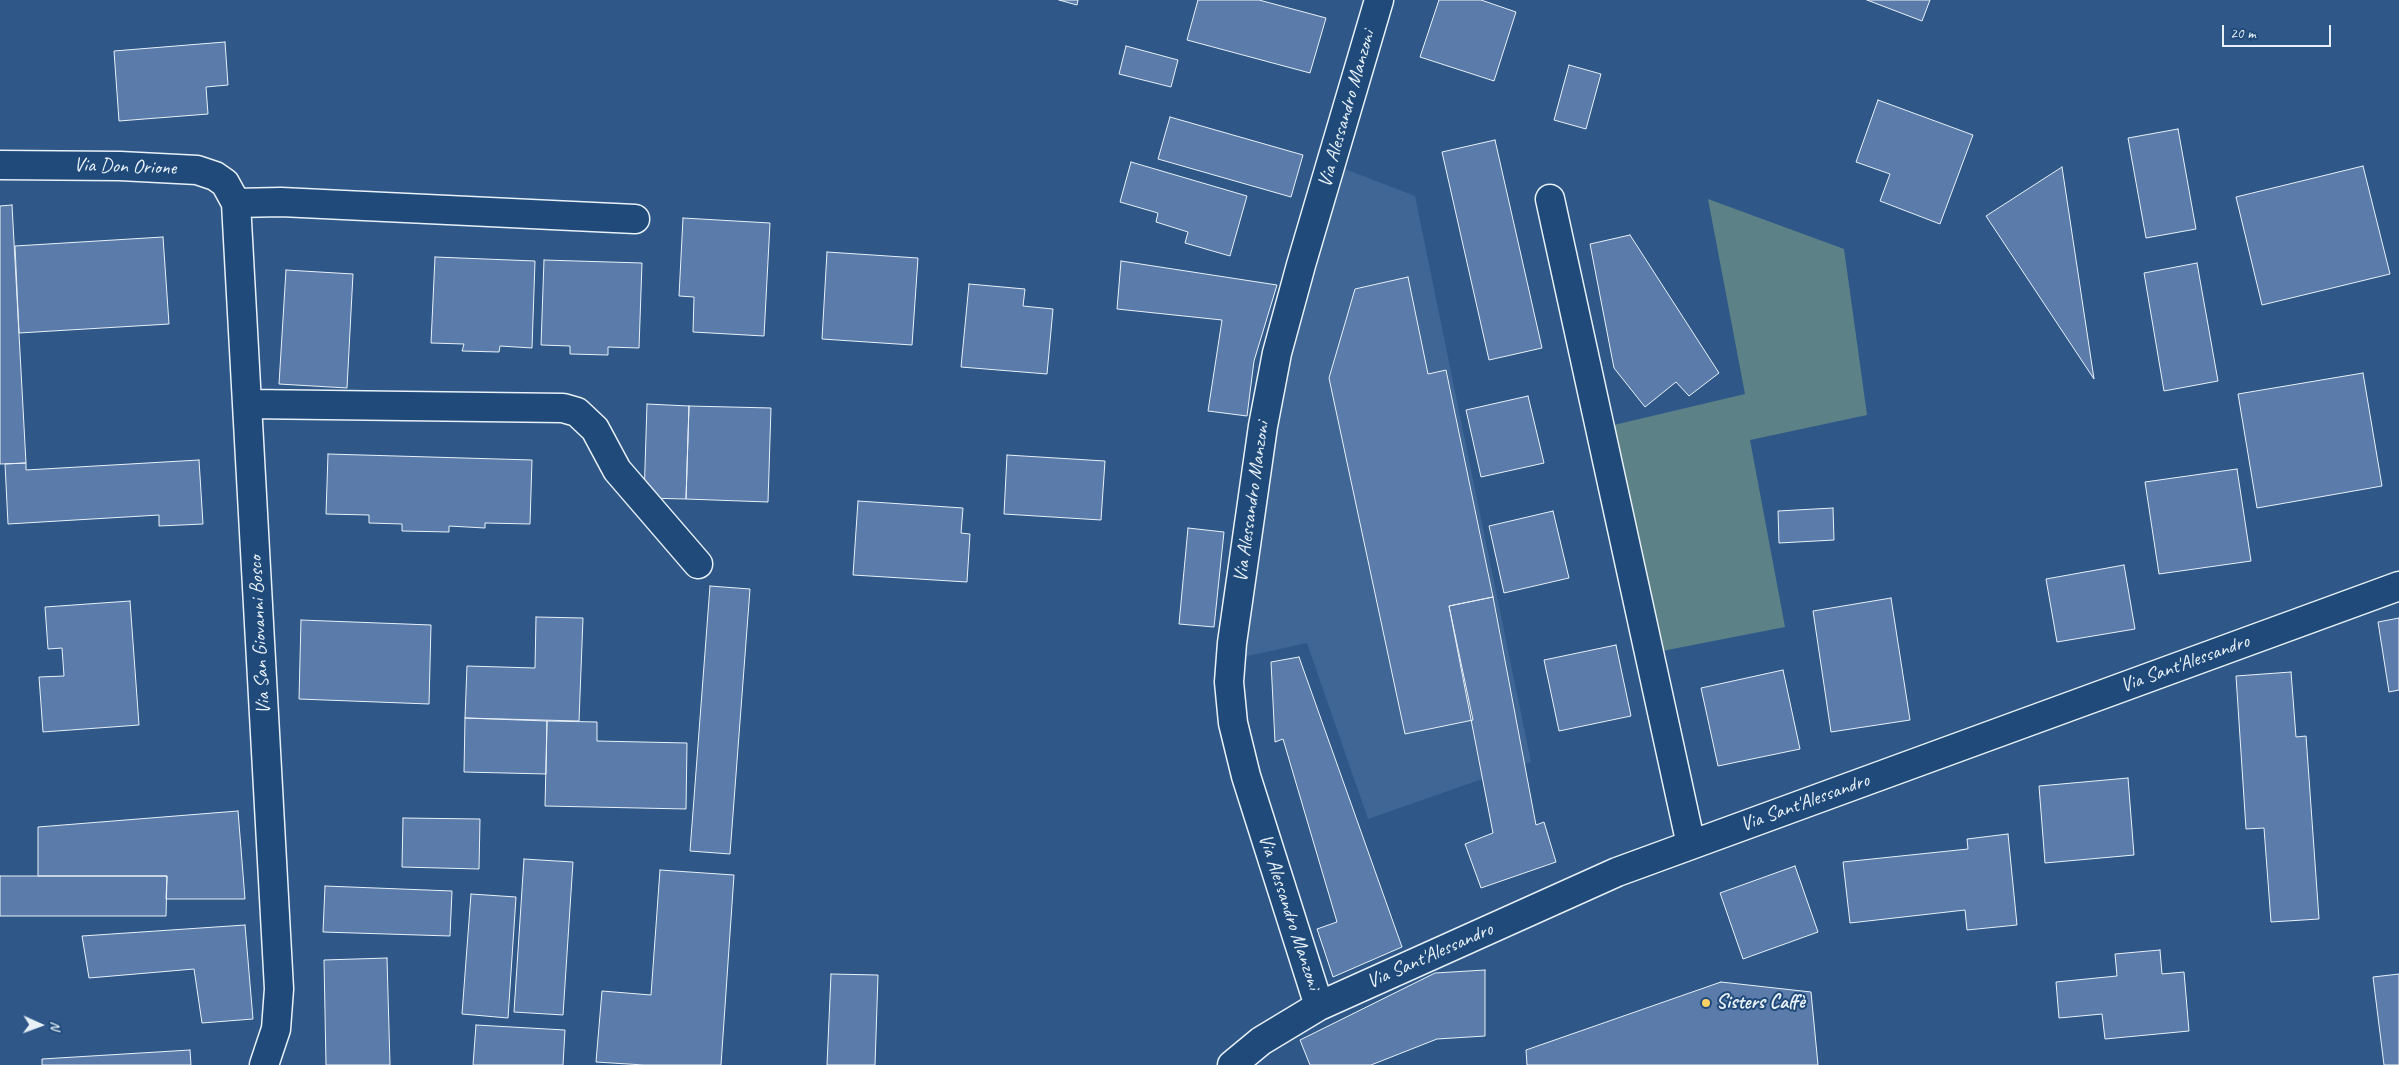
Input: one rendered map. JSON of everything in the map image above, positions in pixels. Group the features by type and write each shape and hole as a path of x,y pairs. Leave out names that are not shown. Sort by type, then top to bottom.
{"street":[{"name":"Via Alessandro Manzoni","path":"1319,1006 1244,767 1234,723 1230,675 1232,643 1261,436 1277,353 1293,292 1379,0"},
{"name":"Via Don Orione","path":"0,165 110,166 197,170 215,176 225,183 236,203"},
{"path":"1550,199 1691,845"},
{"path":"236,203 281,202 635,219"},
{"name":"Via San Giovanni Bosco","path":"236,203 279,989 276,1029 264,1065"},
{"path":"248,404 563,408 577,412 595,429 617,470 698,564"},
{"name":"Via Sant'Alessandro","path":"1232,1065 1274,1032 1319,1006 1617,872 2399,586"}],"shaded area":[{"path":"1345,169 1415,196 1531,762 1368,819 1307,643 1243,657 1285,365"}],"green space":[{"path":"1708,199 1844,249 1867,415 1750,440 1785,627 1662,651 1614,425 1745,394"}],"building":[{"path":"1059,0 1078,0 1077,5"},
{"path":"1198,0 1259,0 1326,18 1310,73 1187,40"},
{"path":"1439,0 1481,0 1516,12 1494,81 1420,57"},
{"path":"1867,0 1930,0 1922,21"},
{"path":"225,42 228,85 206,87 208,114 119,121 114,51"},
{"path":"1126,46 1178,60 1171,87 1119,74"},
{"path":"1569,65 1601,74 1586,129 1554,120"},
{"path":"1878,100 1973,135 1940,224 1880,201 1890,174 1856,162"},
{"path":"1170,117 1303,155 1291,197 1158,159"},
{"path":"2178,129 2196,229 2146,238 2128,138"},
{"path":"1495,140 1542,348 1489,360 1442,152"},
{"path":"1131,162 1247,196 1230,256 1185,243 1188,232 1156,222 1158,213 1120,202"},
{"path":"2363,166 2390,274 2262,305 2236,197"},
{"path":"2062,167 2094,379 1986,216"},
{"path":"12,205 26,463 0,464 0,206"},
{"path":"683,218 770,223 764,336 693,332 694,297 679,296"},
{"path":"1630,235 1719,373 1689,396 1676,382 1645,407 1614,368 1590,244"},
{"path":"163,237 169,324 19,333 15,246"},
{"path":"827,252 918,258 912,345 822,339"},
{"path":"435,257 535,261 532,348 500,346 499,352 462,351 464,344 431,343"},
{"path":"544,260 642,263 639,348 608,347 608,355 570,354 570,346 541,345"},
{"path":"1121,261 1277,285 1254,361 1247,416 1208,411 1222,320 1117,309"},
{"path":"2197,263 2218,381 2164,391 2144,273"},
{"path":"286,270 353,274 347,388 279,384"},
{"path":"1408,277 1428,374 1446,370 1493,597 1449,606 1473,720 1405,734 1329,378 1355,289"},
{"path":"969,284 1025,289 1023,306 1053,309 1047,374 961,367"},
{"path":"2363,373 2382,486 2257,508 2238,394"},
{"path":"1528,396 1544,463 1481,477 1466,410"},
{"path":"647,404 689,406 686,499 644,498"},
{"path":"689,406 771,408 768,502 686,499"},
{"path":"328,454 532,460 530,524 485,523 485,528 449,526 449,532 402,531 402,524 369,523 369,515 326,514"},
{"path":"1007,455 1105,461 1101,520 1004,514"},
{"path":"199,460 203,524 159,526 159,515 8,524 5,464 26,463 26,470"},
{"path":"2237,469 2251,561 2159,574 2145,482"},
{"path":"858,501 963,508 961,533 970,534 967,582 853,575"},
{"path":"1833,508 1834,540 1779,543 1778,511"},
{"path":"1553,511 1569,578 1504,593 1489,526"},
{"path":"1188,528 1224,532 1214,627 1179,624"},
{"path":"2124,565 2135,629 2057,642 2046,579"},
{"path":"710,586 750,589 730,854 690,851"},
{"path":"1493,597 1536,825 1544,822 1556,862 1481,888 1465,844 1493,833 1449,606"},
{"path":"1891,598 1910,720 1831,732 1813,611"},
{"path":"130,601 139,725 43,732 39,677 64,676 62,648 48,649 45,607"},
{"path":"536,617 583,618 579,721 465,718 467,666 535,668"},
{"path":"2399,618 2399,690 2389,692 2378,622"},
{"path":"301,620 431,625 429,704 299,699"},
{"path":"1616,645 1631,716 1559,731 1544,660"},
{"path":"1299,657 1402,947 1333,977 1317,929 1337,922 1283,739 1275,742 1271,662"},
{"path":"1783,670 1800,749 1718,766 1701,688"},
{"path":"2291,672 2296,737 2306,736 2319,919 2271,922 2264,828 2246,829 2236,676"},
{"path":"465,718 547,721 546,774 464,772"},
{"path":"547,721 597,722 597,741 687,743 686,809 545,806"},
{"path":"2128,778 2134,855 2045,863 2039,786"},
{"path":"238,811 245,899 166,899 167,876 38,876 38,827"},
{"path":"403,818 480,819 479,869 402,867"},
{"path":"2008,834 2017,925 1967,930 1965,910 1850,923 1843,862 1968,849 1967,839"},
{"path":"524,859 573,862 563,1015 514,1012"},
{"path":"1795,866 1818,932 1743,959 1720,893"},
{"path":"660,870 734,875 721,1065 644,1065 596,1062 602,991 651,995"},
{"path":"0,876 167,876 166,916 0,916"},
{"path":"325,886 452,891 450,936 323,932"},
{"path":"471,894 516,897 508,1018 462,1014"},
{"path":"245,925 253,1019 202,1023 194,969 89,978 82,936"},
{"path":"2160,950 2162,974 2184,972 2189,1031 2105,1039 2102,1014 2059,1018 2056,982 2117,976 2115,954"},
{"path":"387,958 390,1065 326,1065 324,960"},
{"path":"1485,970 1485,1036 1437,1039 1371,1065 1310,1065 1300,1040 1435,973"},
{"path":"831,974 878,975 875,1065 827,1065"},
{"path":"2399,974 2399,1065 2384,1065 2373,977"},
{"path":"1721,982 1811,992 1818,1065 1527,1065 1526,1050"},
{"path":"476,1025 565,1030 563,1065 473,1065"},
{"path":"190,1050 191,1065 42,1065 42,1059"}],"place":[{"name":"Sisters Caffè","path":"1706,1003"}]}
